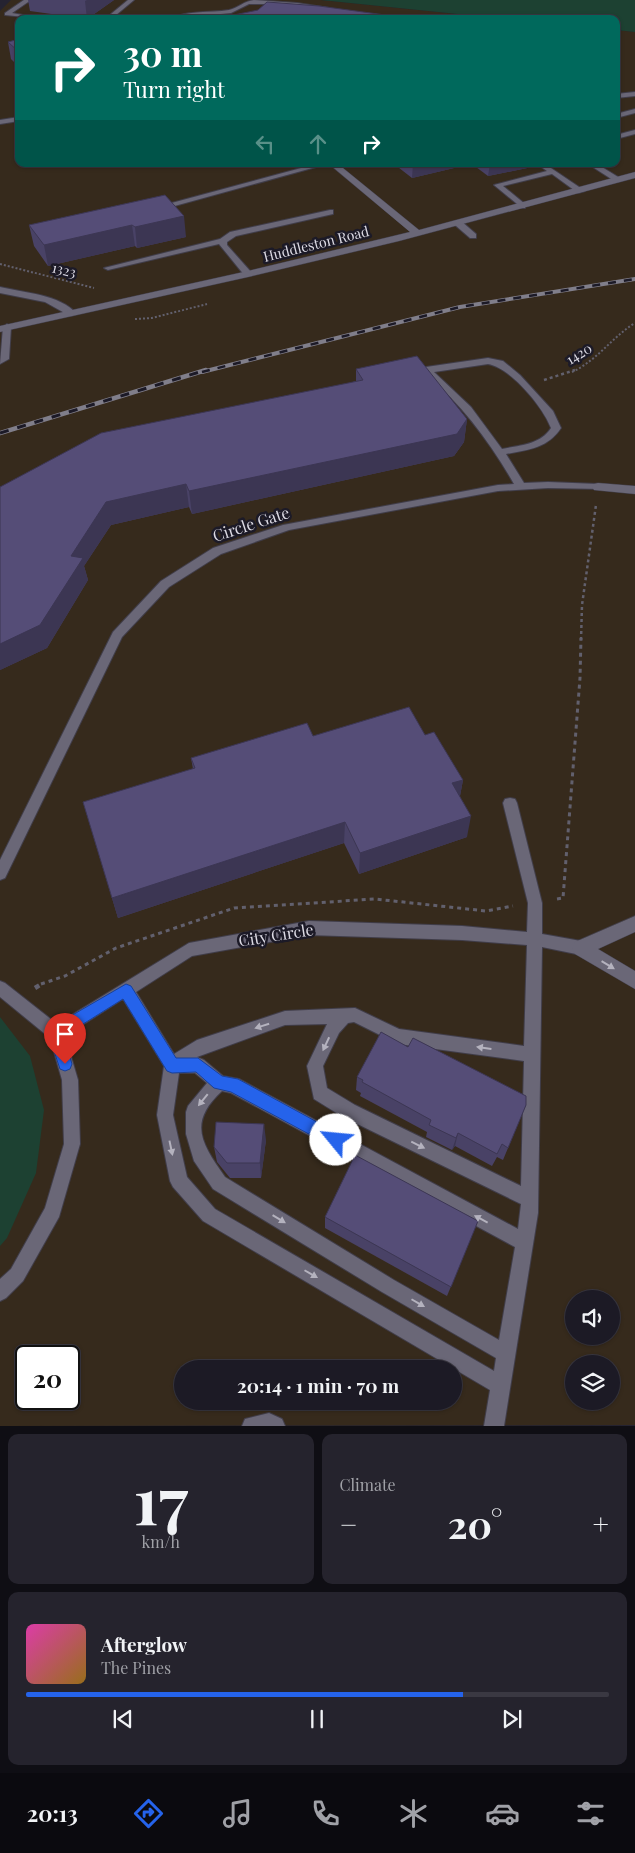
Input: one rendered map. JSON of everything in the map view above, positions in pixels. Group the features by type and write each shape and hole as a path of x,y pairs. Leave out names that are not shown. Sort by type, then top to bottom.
{"street":[{"path":"337,167 418,233"},
{"name":"Huddleston Road","path":"4,328 248,274 418,233 581,191 635,175"},
{"path":"598,487 635,490"},
{"path":"580,948 635,924"},
{"name":"City Circle","path":"580,948 635,982"}],"lane":[{"path":"15,15 7,14 28,0"},
{"path":"113,15 131,0"},
{"path":"238,9 246,2 258,0 333,9"},
{"path":"202,15 238,9 247,10"},
{"path":"620,96 635,94"},
{"path":"620,115 635,112"},
{"path":"0,122 15,120"},
{"path":"620,136 635,132"},
{"path":"151,210 313,167"},
{"path":"546,167 581,191"},
{"path":"597,167 619,180"},
{"path":"522,206 498,185 554,172"},
{"path":"108,268 223,241 233,234 330,212"},
{"path":"458,223 473,236"},
{"path":"223,241 223,245 248,274"},
{"path":"0,290 48,300 62,305 73,314"},
{"path":"0,361 4,359 4,328"},
{"path":"409,373 488,361 500,363 508,368 550,414 556,428 551,438 543,443 500,452"},
{"path":"426,370 447,386 500,452 521,487"},
{"name":"Circle Gate","path":"0,874 117,635 164,584 218,551 287,527 498,488 548,484 598,487"},
{"path":"494,1426 530,1200 535,903 510,803"},
{"name":"City Circle","path":"56,1033 188,950 310,928 462,933 534,940 580,948"},
{"path":"0,988 56,1033 70,1080 72,1144 53,1210 17,1275 0,1292"},
{"path":"126,990 172,1066 165,1115 179,1181 209,1215 500,1385"},
{"path":"172,1066 197,1048 285,1018 355,1015 398,1036 533,1055"},
{"path":"344,1016 333,1028 315,1066 320,1093 348,1111 530,1200"},
{"path":"172,1066 198,1065 219,1083 233,1084 524,1242"},
{"path":"219,1083 206,1095 194,1112 194,1134 200,1154 219,1183 388,1286 506,1354"},
{"path":"252,1426 268,1423 275,1426"}],"path":[{"name":"1323","path":"0,264 109,292 117,304"},
{"name":"1420","path":"524,385 556,378 575,370 599,356 621,331 635,323"},
{"path":"18,1002 42,983 65,976 116,948 234,908 375,899 486,910 563,898 580,678 582,605 592,549 598,487"}],"shaded area":[{"path":"11,0 321,0 467,15 15,15 15,167 620,167 620,30 635,32 635,1425 0,1426 0,11"}],"green space":[{"path":"321,0 635,0 635,32 620,30 620,15 467,15"},
{"path":"0,1017 30,1056 44,1110 36,1173 7,1238 0,1246"}],"building":[{"path":"267,2 319,6 385,15 234,15 258,10"},
{"path":"15,40 15,48 8,42"},
{"path":"165,195 184,216 135,227 132,225 44,245 29,225"},
{"path":"417,356 467,419 457,434 189,491 186,484 106,502 71,556 83,558 40,625 0,644 0,487 101,433 363,380 356,369"},
{"path":"409,707 425,735 434,732 463,780 452,783 471,816 360,853 345,822 112,898 83,802 195,768 191,758 307,723 313,736"},
{"path":"381,1032 408,1047 413,1038 526,1096 526,1105 508,1148 502,1144 497,1154 458,1133 456,1138 429,1125 431,1120 362,1082 363,1080 357,1077"},
{"path":"216,1122 264,1124 260,1163 227,1163 214,1147"},
{"path":"355,1155 478,1221 451,1287 325,1217"}],"railway":[{"path":"202,372 460,307 635,279"},
{"path":"0,433 206,370"}],"route":[{"path":"65,1064 56,1033 126,990 172,1066 198,1065 219,1083 233,1084 336,1140"}]}
